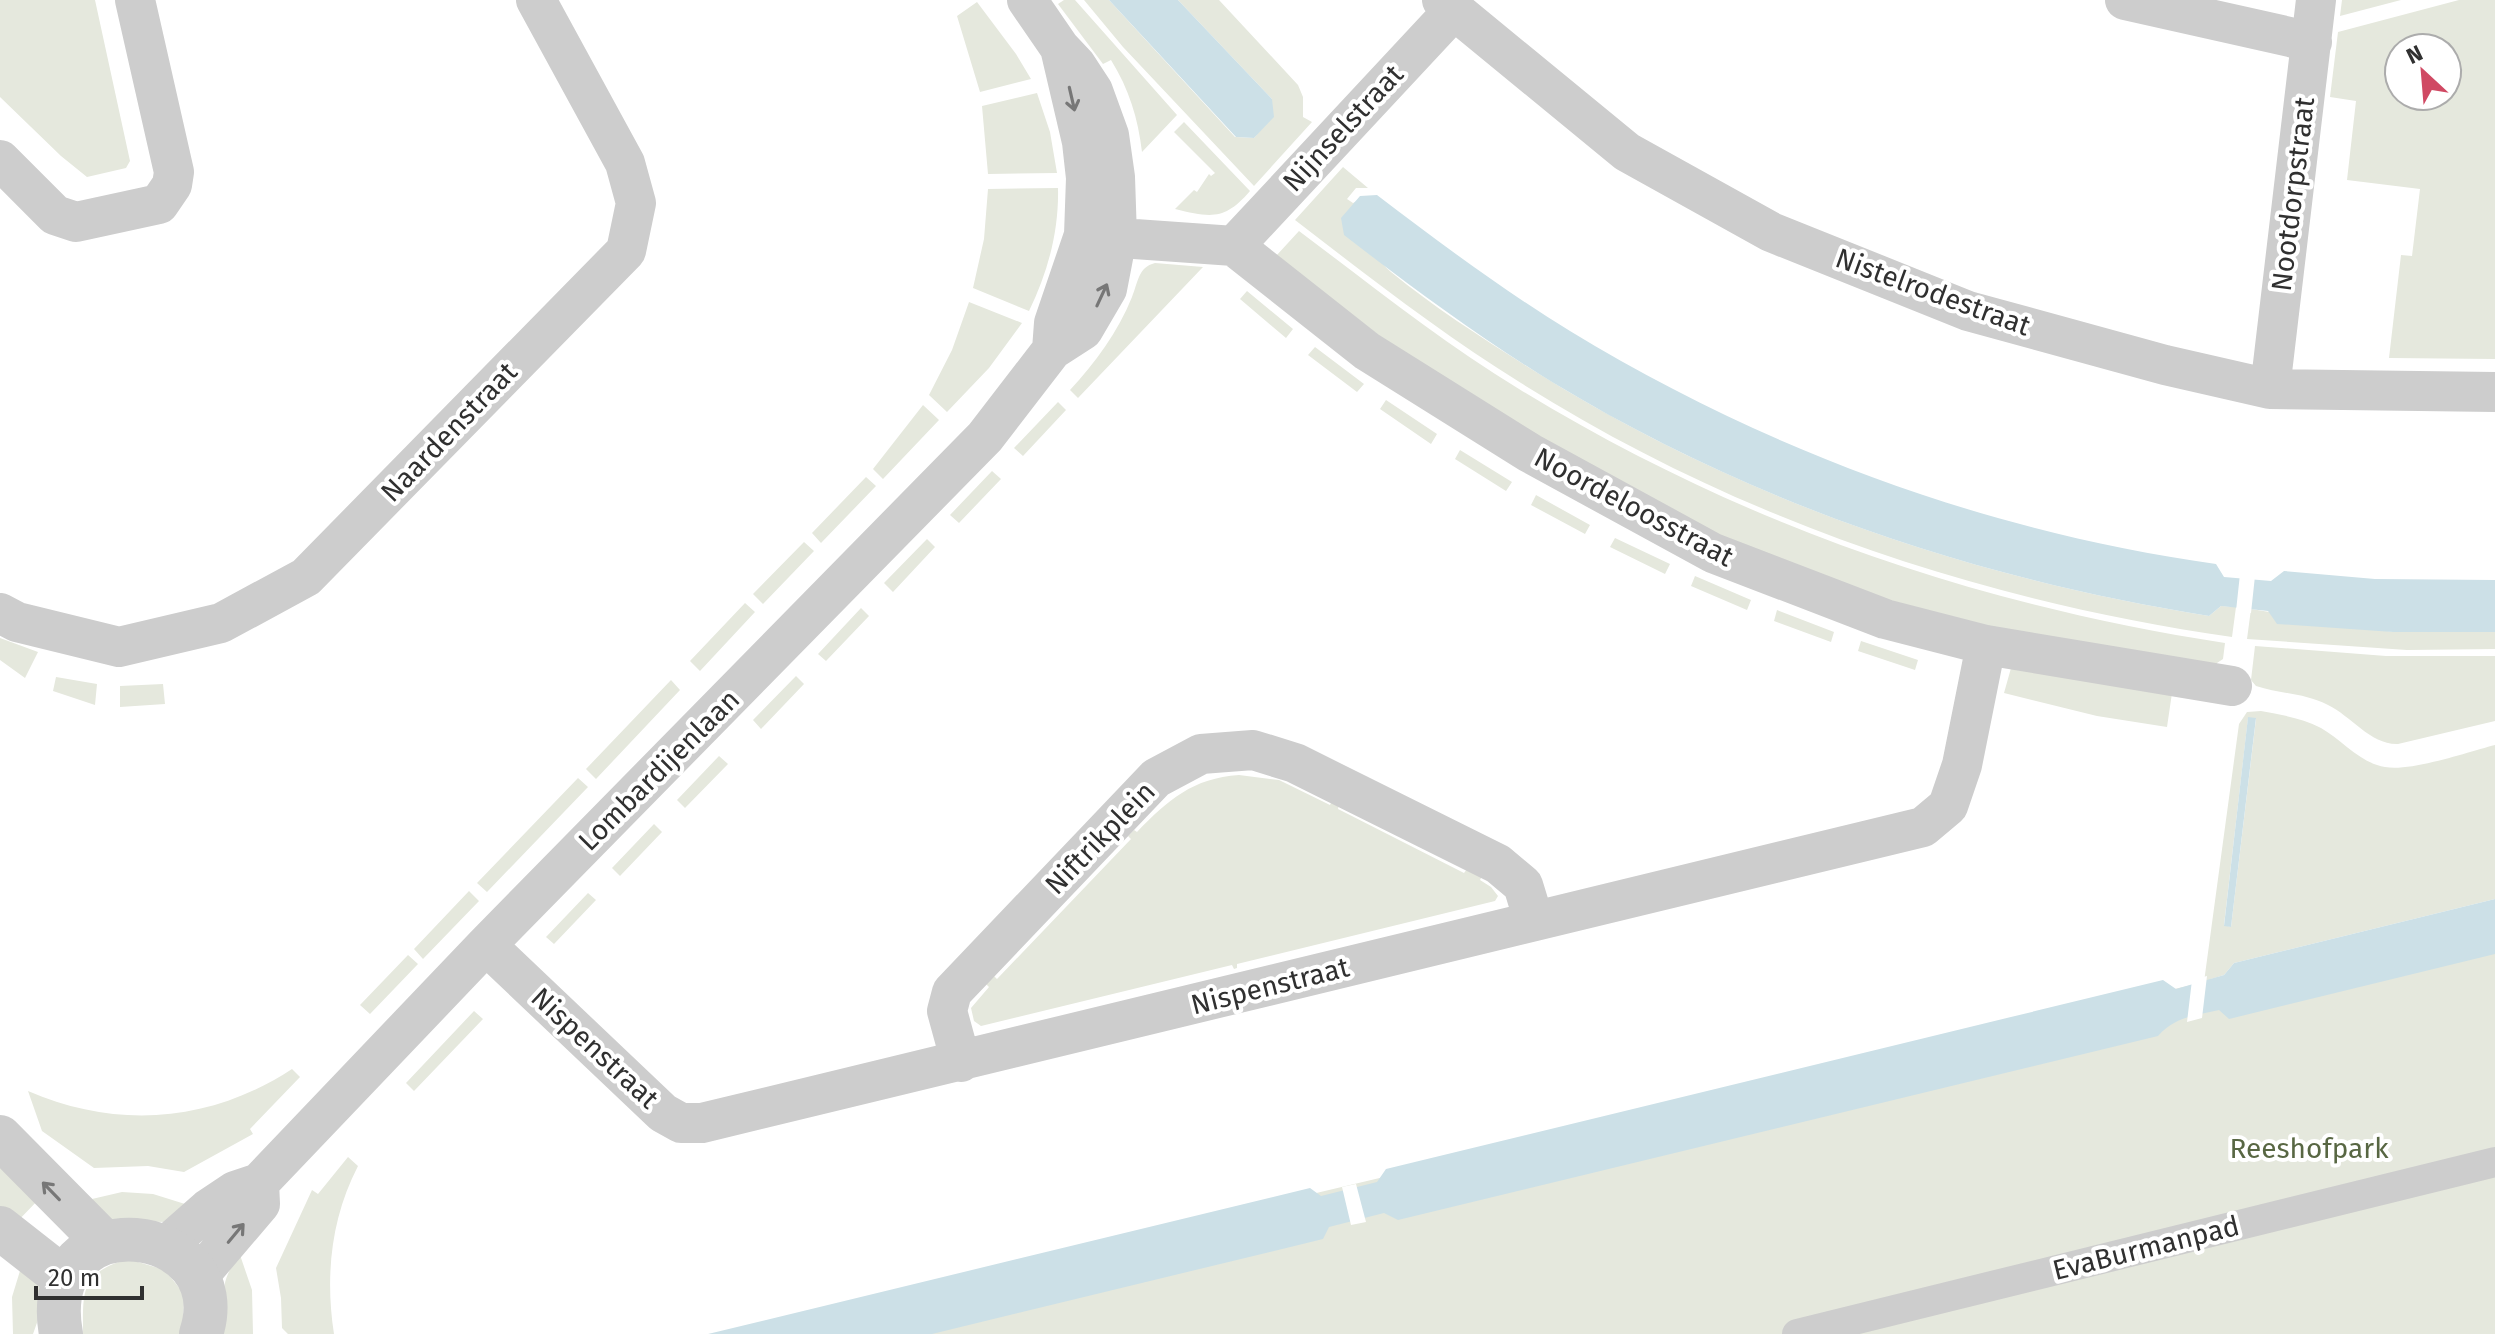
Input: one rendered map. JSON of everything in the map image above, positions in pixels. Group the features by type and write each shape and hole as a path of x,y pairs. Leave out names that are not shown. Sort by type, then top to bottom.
{"street":[{"path":"0,160 55,215 76,222 159,204 172,185 174,172 135,0"},
{"name":"Naardenstraat","path":"0,613 17,622 119,647 221,623 306,577 626,251 636,203 625,163 536,0"},
{"name":"Lombardijenlaan","path":"166,1246 208,1209 235,1191 259,1183 486,945 985,437 1052,350 1083,330 1107,289 1100,236 1115,177 1109,135 1093,91 1027,0"},
{"path":"2125,0 2312,42"},
{"name":"Nootdorpstraat","path":"2270,389 2316,0"},
{"name":"Nijnselstraat","path":"1234,246 1448,5"},
{"name":"Nistelrodestraat","path":"1448,5 1627,152 1771,232 1968,311 2165,365 2270,389 2495,392"},
{"path":"1100,236 1234,246"},
{"name":"Noordeloosstraat","path":"1234,246 1367,351 1530,453 1713,553 1885,619 1986,645 2232,686"},
{"name":"Nispenstraat","path":"486,945 663,1113 681,1123 702,1123 1923,827 1948,806 1962,765 1986,645"},
{"name":"Niftrikplein","path":"961,1062 947,1011 952,992 1156,778 1201,754 1253,750 1309,769 1498,864 1523,885 1534,921"},
{"path":"0,1137 105,1243"},
{"name":"EvaBurmanpad","path":"1797,1334 2495,1162"},
{"name":"Lombardijenlaan","path":"197,1278 260,1204 259,1183"},
{"path":"0,1228 65,1279"},
{"path":"61,1334 59,1297 65,1279 75,1264 105,1243 125,1238 146,1239 166,1246 189,1265 197,1278 205,1312 201,1334"}],"green space":[{"path":"0,0 95,0 130,161 126,168 87,177 0,97"},
{"path":"1064,0 1075,0 1177,115 1142,152 1132,104 1123,82 1111,60 1103,64 1058,4"},
{"path":"1084,0 1109,0 1235,137 1254,138 1270,119 1272,99 1178,0 1219,0 1298,85 1303,97 1303,117 1312,122 1254,186 1123,47"},
{"path":"2342,0 2401,0 2340,16"},
{"path":"2459,0 2495,0 2495,359 2389,358 2401,255 2412,256 2420,189 2347,180 2356,101 2330,97 2338,32"},
{"path":"977,2 1031,79 980,92 957,16"},
{"path":"1037,93 1050,132 1057,173 988,174 982,106"},
{"path":"1184,122 1250,191 1225,212 1208,215 1175,209 1194,190 1197,192 1209,174 1215,173 1174,132"},
{"path":"1343,167 1368,188 1356,188 1347,199 1353,203 1359,200 1345,216 1391,272 1480,336 1614,418 1694,459 1776,495 1860,528 1946,556 2032,580 2209,616 2221,606 2236,607 2232,637 2045,601 1954,577 1863,548 1775,514 1688,475 1603,431 1463,345 1295,220"},
{"path":"1058,188 1057,220 1051,251 1029,311 973,288 984,239 988,189"},
{"path":"1299,231 1490,371 1602,437 1686,480 1859,552 1948,581 2039,606 2225,643 2223,659 2217,663 2215,677 1947,621 1736,545 1438,381 1276,256"},
{"path":"1155,263 1203,267 1078,398 1070,390 1113,335 1139,276 1145,268"},
{"path":"1247,291 1293,329 1286,338 1240,299"},
{"path":"969,302 1022,323 989,368 947,412 929,395 952,350"},
{"path":"1315,347 1364,384 1357,392 1308,355"},
{"path":"1386,400 1437,434 1431,444 1380,409"},
{"path":"1058,402 1066,410 1023,456 1014,448"},
{"path":"923,405 939,420 883,479 873,469"},
{"path":"1460,450 1512,482 1506,491 1455,459"},
{"path":"992,471 1001,479 959,523 950,515"},
{"path":"866,477 876,486 821,543 812,533"},
{"path":"1536,495 1590,525 1585,534 1531,505"},
{"path":"1615,538 1670,564 1665,574 1610,547"},
{"path":"927,539 935,547 893,592 884,583"},
{"path":"804,542 814,551 763,604 753,594"},
{"path":"1695,576 1751,600 1747,610 1691,586"},
{"path":"745,603 755,612 700,671 690,661"},
{"path":"861,608 869,616 826,661 818,654"},
{"path":"2251,609 2393,632 2495,632 2495,649 2407,650 2247,639"},
{"path":"1777,610 1834,632 1831,642 1774,621"},
{"path":"0,638 38,652 25,678 0,660"},
{"path":"1861,641 1918,660 1915,670 1858,651"},
{"path":"2255,646 2386,656 2495,656 2495,721 2398,744 2388,743 2370,735 2337,710 2319,701 2256,686 2251,680"},
{"path":"2013,661 2172,693 2167,727 2097,716 2004,693"},
{"path":"796,676 804,684 761,729 753,720"},
{"path":"56,677 97,684 95,705 53,691"},
{"path":"671,680 680,690 596,779 586,769"},
{"path":"163,684 165,704 120,707 120,686"},
{"name":"Reeshofpark","path":"2247,712 2269,712 2314,725 2367,761 2385,767 2424,764 2495,745 2495,899 2234,963 2224,975 2211,979 2495,912 2495,1334 723,1334 2204,982 2239,724","holes":["2248,718 2256,719 2231,927 2224,925"]},
{"path":"719,756 728,764 685,808 677,800"},
{"path":"1239,775 1279,780 1330,805 1332,801 1339,805 1338,809 1464,873 1467,869 1482,876 1480,880 1498,896 1495,901 1237,964 1234,969 1232,965 981,1026 974,1021 971,1008 989,987 986,984 994,976 997,979 1131,839 1128,836 1134,830 1137,832 1171,801 1195,786"},
{"path":"578,778 588,787 487,892 477,883"},
{"path":"654,824 662,832 620,876 612,868"},
{"path":"469,891 479,901 423,959 414,949"},
{"path":"588,893 596,900 554,944 546,937"},
{"path":"408,955 418,964 370,1014 360,1005"},
{"path":"474,1011 483,1019 414,1091 406,1083"},
{"path":"292,1069 300,1077 250,1129 253,1134 184,1172 148,1166 94,1168 42,1131 28,1091 96,1111 130,1115 163,1114 197,1110 229,1100 261,1087"},
{"path":"0,1149 41,1197 13,1226 0,1216"},
{"path":"348,1157 358,1166 342,1206 332,1248 330,1291 334,1334 288,1334 282,1328 276,1268 312,1190 318,1194"},
{"path":"122,1192 153,1194 185,1204 166,1222 104,1218 92,1199"},
{"path":"240,1255 252,1290 253,1334 223,1334 225,1284"},
{"path":"128,1259 165,1270 184,1294 183,1334 83,1334 83,1306 88,1286 101,1271"},
{"path":"23,1261 41,1285 39,1317 33,1334 13,1334 12,1297"}],"shaded area":[{"path":"1109,0 1178,0 1272,99 1274,117 1254,138 1236,137"},
{"path":"1377,195 1520,299 1570,331 1722,414 1801,449 1963,508 2131,550 2216,564 2224,577 2271,581 2284,571 2375,579 2495,580 2495,632 2393,632 2277,624 2268,611 2221,606 2209,616 2122,600 1952,558 1787,500 1628,426 1552,382 1394,274 1344,235 1341,218 1360,196"},
{"path":"2248,717 2256,718 2231,927 2224,926"},
{"path":"2495,899 2495,954 2229,1019 2219,1010 2194,1016 2172,1024 2158,1036 1398,1220 1384,1213 1329,1227 1323,1239 932,1334 708,1334 1310,1188 1321,1196 1377,1182 1386,1169 2163,980 2176,989 2224,975 2234,963"}],"pier":[{"path":"2240,574 2255,576 2251,613 2236,611"},
{"path":"2207,976 2202,1018 2187,1022 2192,980"},
{"path":"1356,1184 1366,1222 1351,1225 1342,1187"}]}
